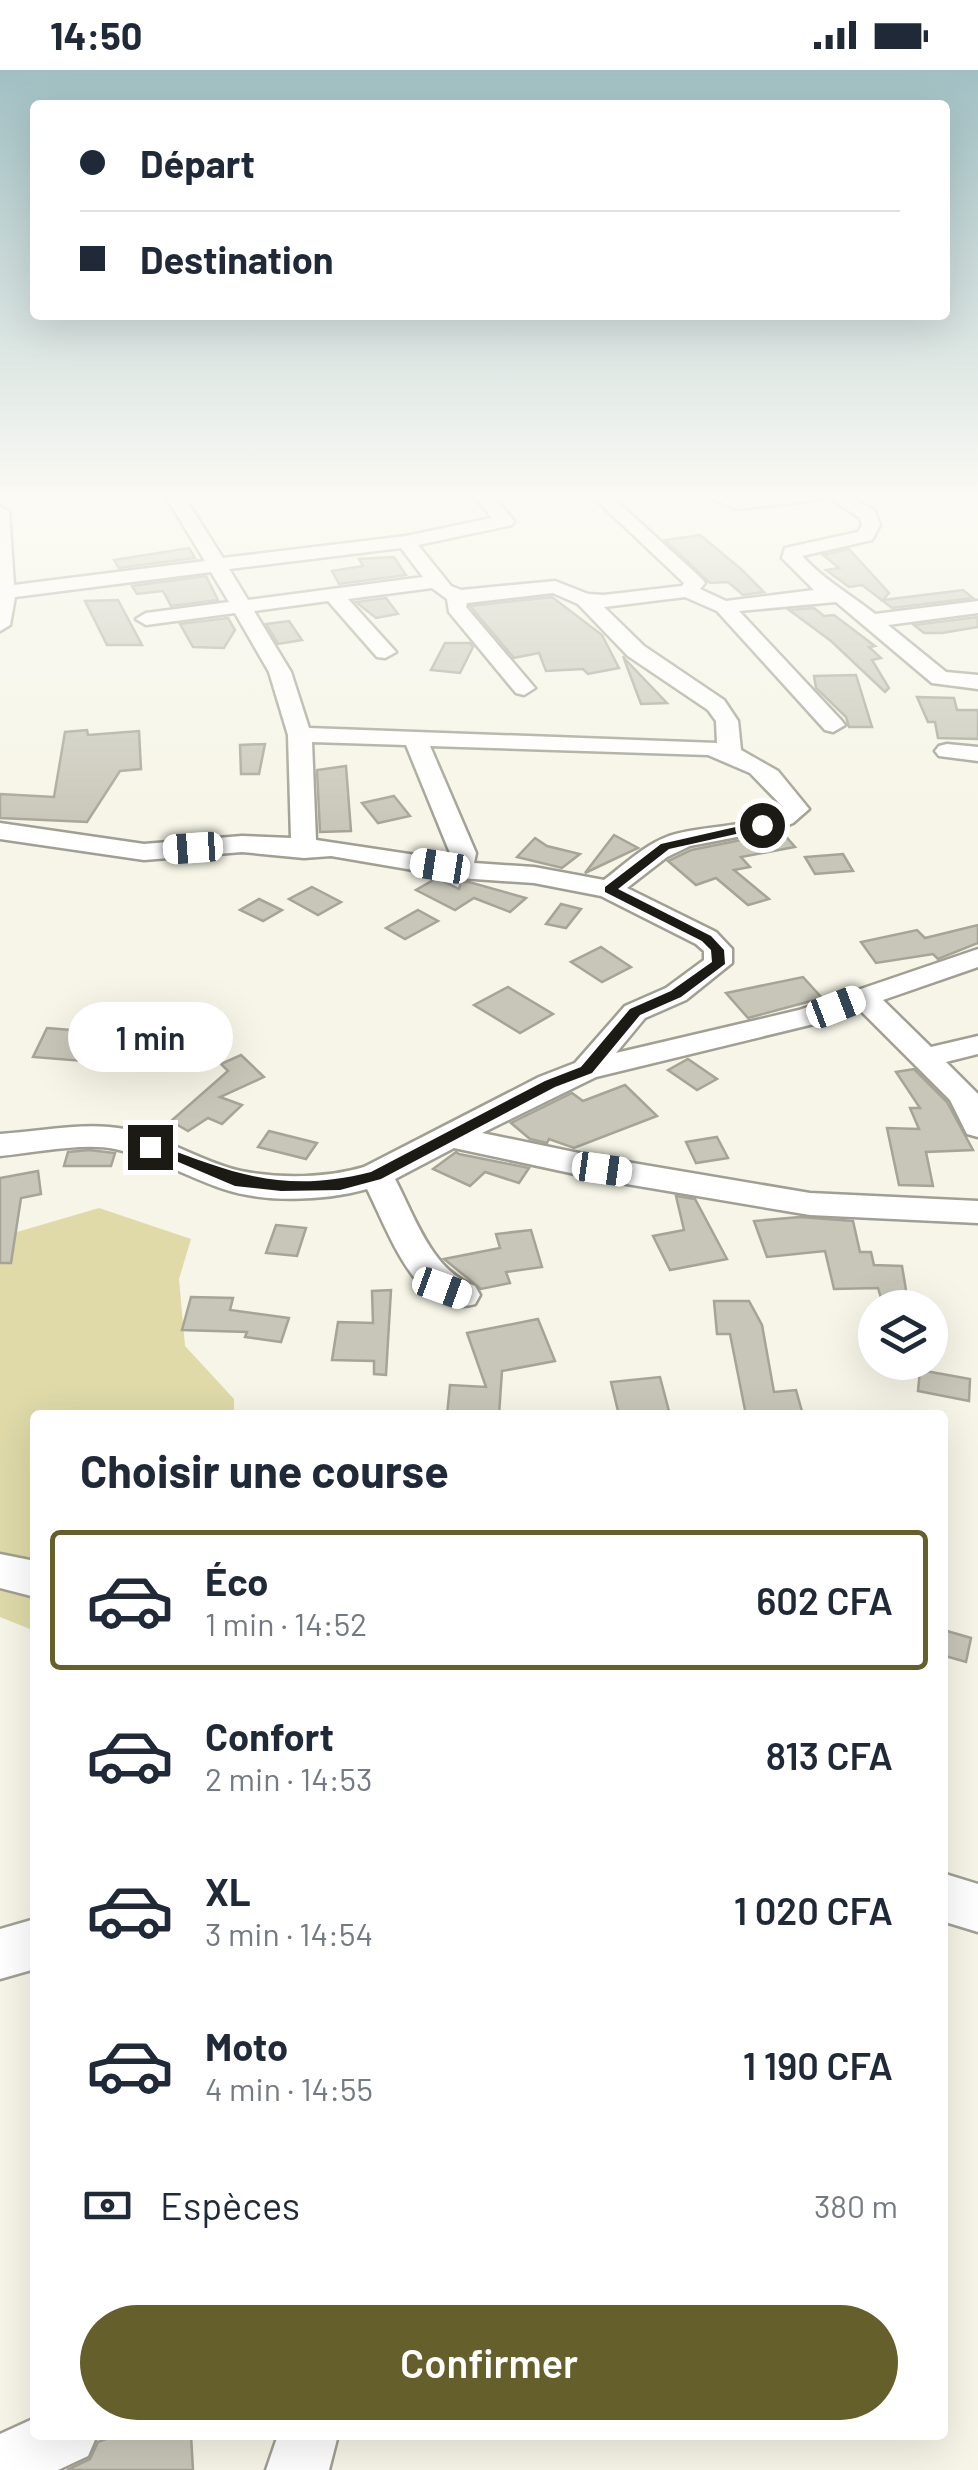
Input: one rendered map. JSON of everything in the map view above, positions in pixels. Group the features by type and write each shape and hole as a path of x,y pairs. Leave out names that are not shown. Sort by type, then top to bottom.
{"street":[{"path":"146,619 220,607"},
{"path":"240,607 280,672 300,734 304,850"},
{"path":"345,607 385,652"},
{"path":"456,607 524,688"},
{"path":"592,607 636,651 716,705 728,722 730,752"},
{"path":"724,607 833,725"},
{"path":"855,607 940,678 978,682"},
{"path":"871,621 978,608"},
{"path":"300,734 730,752 752,760 788,794 797,809 783,822 704,835 665,847 609,890"},
{"path":"415,738 448,826 464,853 460,870"},
{"path":"947,751 978,754"},
{"path":"0,831 144,852 242,844 304,850 330,848 460,870 534,876 609,890 706,938 718,950 718,964 676,994 635,1012 586,1070"},
{"path":"0,1144 108,1137 150,1147 235,1180 281,1186 340,1185 376,1175 550,1084 586,1070 808,1017 978,957"},
{"path":"863,997 964,1096 977,1120"},
{"path":"926,1058 978,1045"},
{"path":"453,1138 602,1169 810,1204 978,1212"},
{"path":"376,1175 428,1272 442,1288 462,1296"},
{"path":"0,1571 30,1578"},
{"path":"948,1899 978,1908"},
{"path":"0,1954 30,1945"},
{"path":"0,2465 56,2440"},
{"path":"297,2470 307,2440"}],"shaded area":[{"path":"99,1208 191,1239 179,1279 185,1346 234,1399 234,1410 30,1410 30,1629 0,1617 0,1237"}],"building":[{"path":"88,607 122,607 142,645 107,645"},
{"path":"362,607 393,607 398,614 376,618"},
{"path":"471,607 565,607 602,635 619,668 588,674 583,669 546,671 539,653 514,658"},
{"path":"814,608 824,616 834,615 875,646 869,647 881,658 872,660 889,688 885,692 831,641 789,610"},
{"path":"978,617 978,627 942,633 924,633 914,625"},
{"path":"228,618 235,630 224,648 193,647 180,624"},
{"path":"289,621 302,640 278,644 266,624"},
{"path":"445,643 470,643 473,647 460,673 431,670"},
{"path":"623,656 625,659 667,703 641,704"},
{"path":"856,675 872,727 849,727 846,717 816,688 814,676"},
{"path":"917,697 954,698 957,710 978,710 978,739 938,738 935,722 928,722"},
{"path":"87,730 88,735 139,731 141,769 120,771 87,822 0,818 0,794 54,797 65,732"},
{"path":"265,744 259,774 241,774 240,745"},
{"path":"346,766 351,831 320,832 317,770"},
{"path":"394,796 410,816 378,823 362,803"},
{"path":"782,832 795,847 741,857 750,867 734,870 769,899 748,905 716,878 696,885 668,861 691,850"},
{"path":"614,835 638,848 585,873"},
{"path":"535,838 547,846 580,854 562,868 517,857"},
{"path":"843,854 853,871 815,874 805,857"},
{"path":"437,878 459,889 461,882 469,882 526,898 510,912 474,898 455,910 416,890"},
{"path":"312,887 341,902 318,915 289,899"},
{"path":"259,899 282,910 263,921 240,910"},
{"path":"561,904 581,909 566,928 546,924"},
{"path":"418,910 438,921 405,939 386,928"},
{"path":"978,925 978,943 938,959 933,954 876,963 861,942 917,930 925,938"},
{"path":"601,947 631,967 602,982 571,962"},
{"path":"803,977 822,998 748,1018 726,993"},
{"path":"508,987 553,1014 520,1033 474,1005"},
{"path":"47,1028 97,1032 83,1061 33,1057"},
{"path":"241,1055 264,1077 220,1097 242,1105 222,1124 208,1118 188,1131 171,1121 228,1071 221,1064"},
{"path":"688,1059 717,1079 697,1090 668,1070"},
{"path":"914,1069 947,1102 973,1150 926,1152 933,1186 899,1185 887,1128 919,1129 910,1108 920,1108 896,1072"},
{"path":"625,1085 657,1116 574,1148 549,1139 547,1143 530,1139 511,1123 572,1093 583,1101"},
{"path":"269,1131 317,1143 306,1159 258,1147"},
{"path":"717,1137 728,1158 696,1163 686,1142"},
{"path":"68,1152 115,1153 111,1166 64,1166"},
{"path":"456,1152 529,1168 519,1183 485,1172 470,1186 433,1169"},
{"path":"38,1171 41,1194 21,1198 11,1263 0,1263 0,1178"},
{"path":"676,1196 695,1199 727,1259 670,1270 653,1236 684,1230"},
{"path":"800,1217 853,1221 860,1252 871,1252 874,1265 902,1266 906,1290 834,1289 825,1251 767,1257 754,1221"},
{"path":"276,1225 306,1228 297,1256 266,1253"},
{"path":"531,1230 542,1267 506,1272 510,1283 481,1289 444,1259 500,1248 496,1234"},
{"path":"391,1290 386,1375 374,1374 374,1361 332,1360 338,1322 373,1323 372,1291"},
{"path":"191,1297 233,1298 230,1310 289,1318 281,1342 245,1337 247,1332 182,1330"},
{"path":"714,1301 749,1301 762,1325 774,1392 796,1390 802,1410 745,1410 730,1334 717,1334"},
{"path":"538,1319 555,1361 502,1371 499,1410 448,1410 450,1385 486,1387 467,1333"},
{"path":"948,1375 970,1379 969,1401 918,1391 919,1380 948,1380"},
{"path":"660,1377 669,1410 618,1410 611,1382"},
{"path":"948,1631 971,1638 966,1662 948,1657"},
{"path":"191,2440 193,2470 67,2470 90,2459 98,2442"}],"route":[{"path":"150,1147 235,1180 281,1186 340,1185 376,1175 550,1084 586,1070 635,1012 676,994 718,964 718,950 706,938 609,890 665,847 704,835 762,825"}]}
